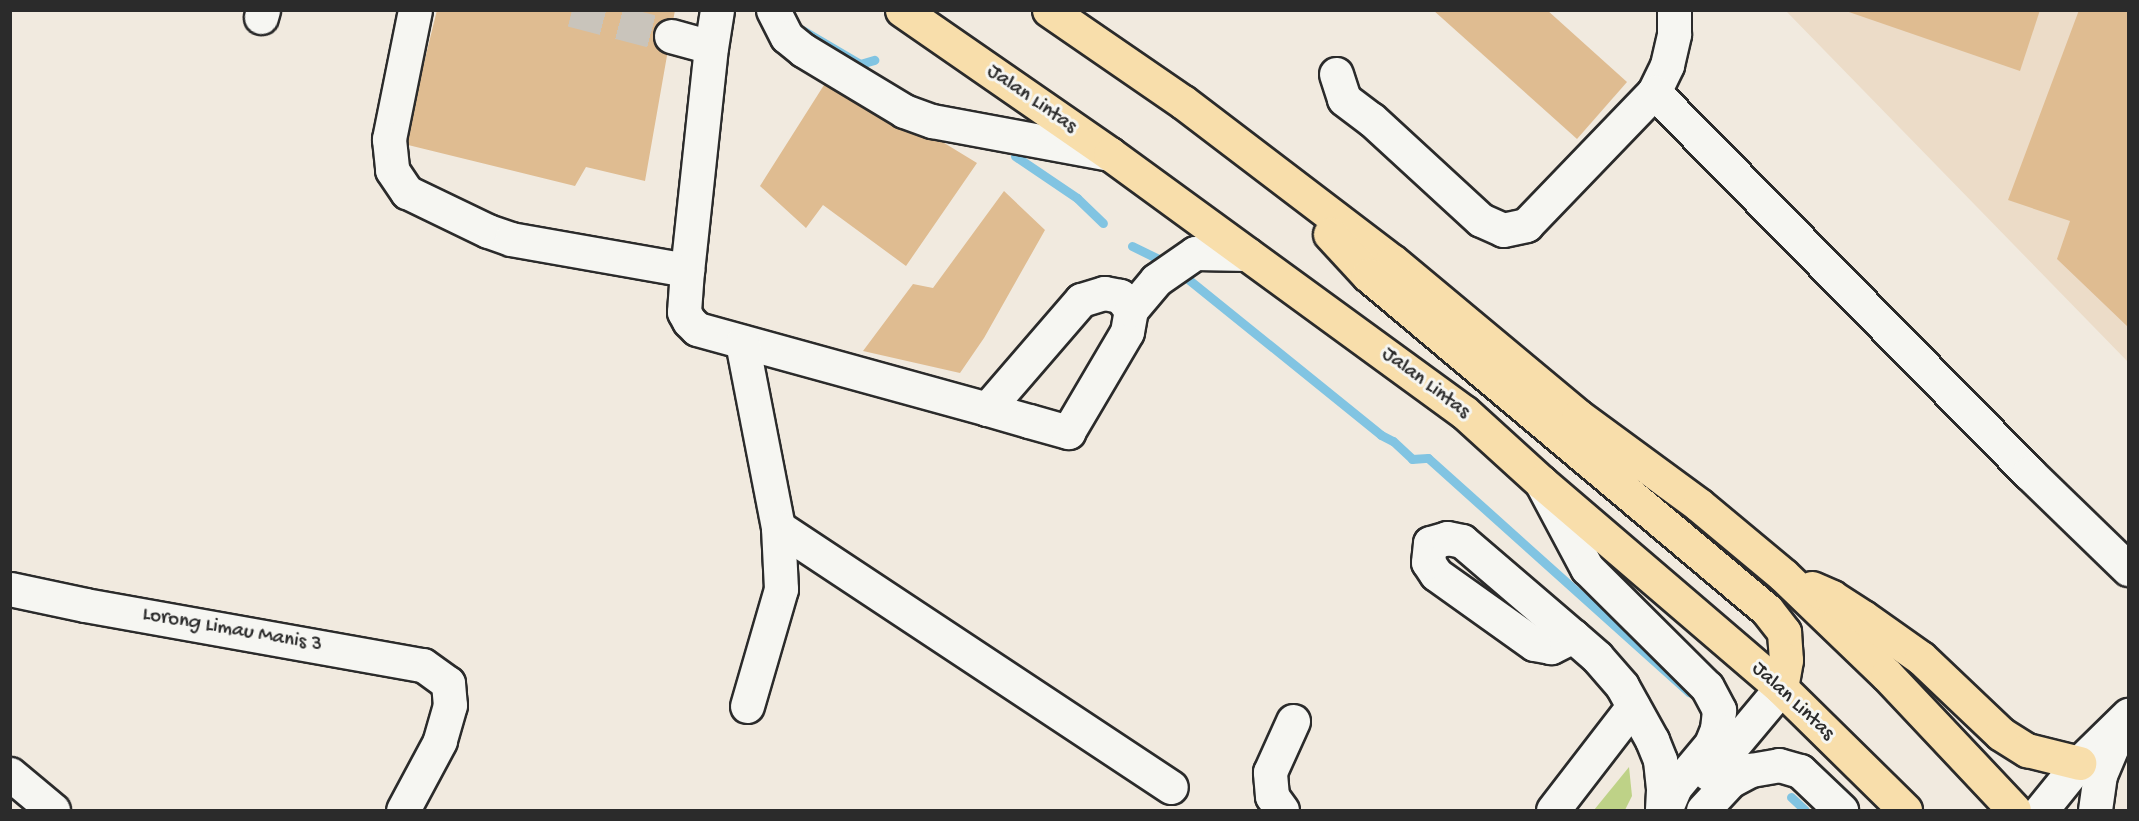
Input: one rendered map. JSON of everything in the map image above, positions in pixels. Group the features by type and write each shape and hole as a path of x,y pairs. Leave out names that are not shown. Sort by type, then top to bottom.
{"highway":[{"name":"Jalan Lintas","path":"902,10 1110,154 1464,412 1541,482 1781,688 1905,810"},
{"path":"1049,10 1183,102 1392,261 1578,416 1699,505 1783,575 1887,675 2014,810"},
{"path":"1271,170 1368,275 1767,610 1784,632 1786,660 1781,688"},
{"path":"1783,575 1832,597 1921,658 1980,716 2027,750 2079,763"}],"street":[{"path":"415,10 389,139 392,170 407,192 488,231 511,239 687,270"},
{"path":"717,10 711,47 684,312 697,330 1068,432 1127,332 1131,310 1174,268 1196,253 1247,254"},
{"path":"772,10 787,37 803,50 904,111 932,121 1110,154"},
{"path":"1336,74 1344,99 1371,119 1481,220 1503,230 1526,225 1654,92 1667,65 1674,34 1674,10"},
{"path":"671,36 711,47"},
{"path":"1654,92 2029,473 2128,569"},
{"path":"987,410 1081,300 1104,293 1120,296 1131,310"},
{"path":"742,342 778,527 781,589 747,706"},
{"path":"1541,482 1587,568 1707,687 1719,710 1717,729 1711,744 1675,787 1664,810"},
{"path":"778,527 1171,787"},
{"name":"Lorong Limau Manis 3","path":"10,589 85,605 423,665 448,683 450,705 440,741 403,810"},
{"path":"1573,636 1598,657 1622,686 1633,706 1660,760 1664,810"},
{"path":"1670,810 1694,790 1781,688"},
{"path":"1553,810 1633,706"},
{"path":"2042,810 2079,763 2125,720"},
{"path":"2095,810 2100,776 2125,720"},
{"path":"1282,810 1272,796 1270,772 1293,721"},
{"path":"1703,810 1730,782 1751,770 1779,765 1800,771 1841,810"},
{"path":"10,774 53,810"}],"shaded area":[{"path":"1786,11 2128,11 2128,362"}],"green space":[{"path":"1629,767 1632,796 1625,810 1594,810"}],"building":[{"path":"437,10 675,10 645,181 586,167 575,186 404,144"},
{"path":"1433,10 1547,10 1627,82 1577,139"},
{"path":"1843,10 2040,10 2020,71"},
{"path":"2079,10 2128,10 2128,327 2057,259 2070,221 2008,200"},
{"path":"831,74 977,163 906,266 823,205 806,228 760,186"},
{"path":"1004,191 1045,230 984,338 960,373 863,351 913,284 933,288"}],"waterway":[{"path":"802,30 860,64 874,60"},
{"path":"1015,156 1077,198 1103,223"},
{"path":"1132,246 1167,263"},
{"path":"1178,271 1381,435 1393,441 1412,459 1428,458 1689,692"},
{"path":"1791,797 1805,810"}],"tunnel":[{"path":"572,10 671,36"}]}
